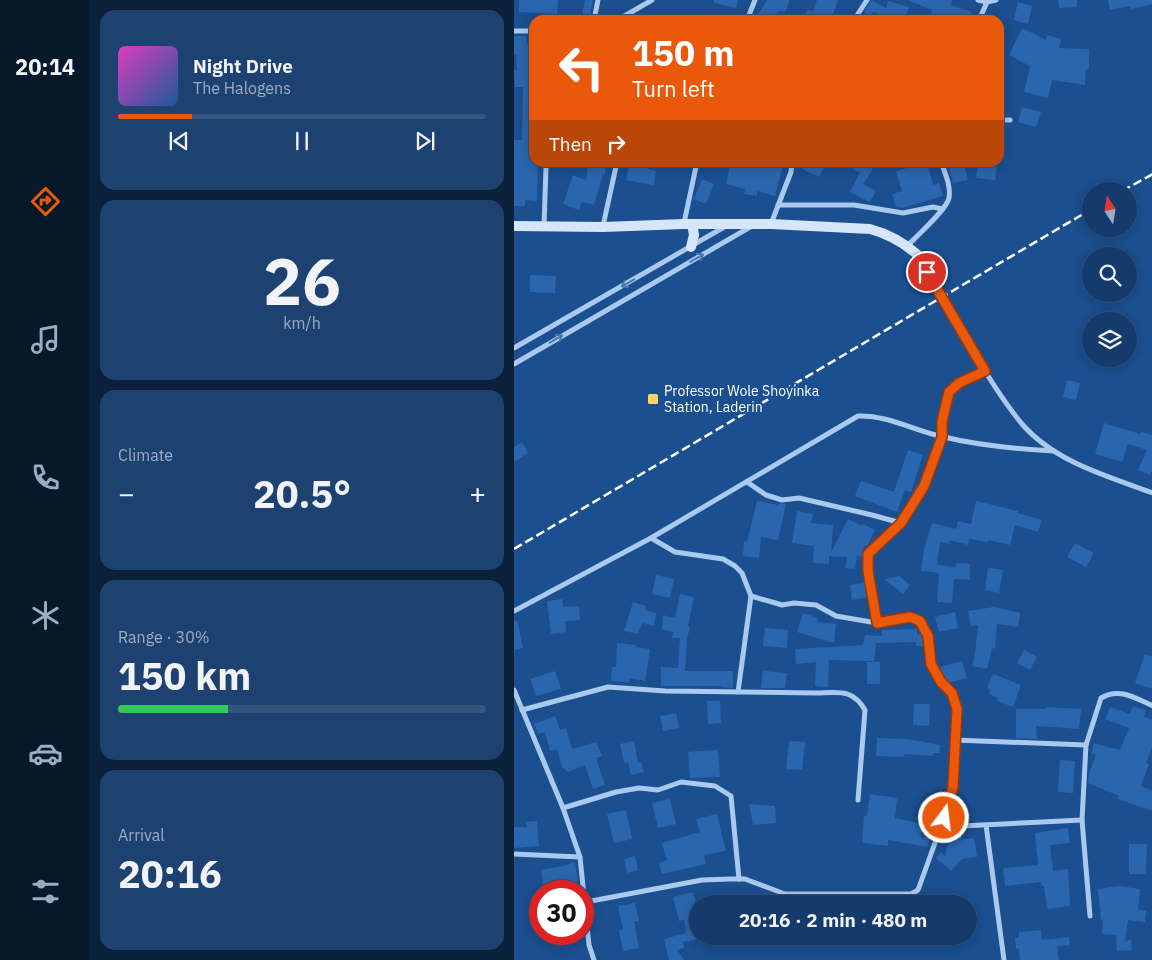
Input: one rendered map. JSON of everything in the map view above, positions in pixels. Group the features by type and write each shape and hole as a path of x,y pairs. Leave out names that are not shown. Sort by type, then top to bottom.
{"street":[{"path":"595,15 598,0"},
{"path":"624,15 652,0"},
{"path":"748,15 755,0"},
{"path":"857,15 866,0"},
{"path":"978,0 996,0"},
{"path":"981,15 987,1"},
{"path":"514,31 529,31"},
{"path":"1004,120 1010,120"},
{"path":"544,226 546,167"},
{"path":"603,227 616,167"},
{"path":"691,247 694,235 688,224 696,167"},
{"path":"771,224 792,167"},
{"path":"907,246 943,209 949,199 950,189 943,167"},
{"path":"778,205 854,205 903,213 933,207 943,209"},
{"path":"514,348 731,224"},
{"path":"514,364 756,224"},
{"path":"514,226 603,227 771,224 870,229 883,232 907,246 918,256 985,371 1023,425 1044,444 1081,467 1152,493"},
{"path":"673,257 680,268"},
{"path":"877,623 868,571 868,554 901,523 924,486 942,437 942,422 949,392 959,383 985,371"},
{"path":"514,610 651,538 858,416 872,416 942,437 991,447 1054,451"},
{"path":"747,482 766,495 782,500 799,498 901,523"},
{"path":"651,538 675,552 723,559 742,573 751,596 738,692"},
{"path":"594,900 702,880 745,879 785,894 910,894 918,890 941,827 953,787 957,709 952,693 941,682 931,664 928,636 920,621 910,617 877,623 836,616 816,605 794,603 782,605 751,596"},
{"path":"522,710 608,687 665,691 843,692 860,702 865,710 858,800"},
{"path":"514,690 564,808 580,857 583,880"},
{"path":"1090,916 1082,820 1086,745 1101,698 1110,693 1122,693 1152,706"},
{"path":"954,740 1086,745"},
{"path":"564,808 616,792 639,788 658,790 682,782 715,786 731,796 739,879"},
{"path":"941,827 1082,820"},
{"path":"986,825 1004,960"},
{"path":"514,854 580,857"},
{"path":"589,945 594,960"}],"building":[{"path":"519,0 558,0 557,14 519,12"},
{"path":"585,0 593,0 590,15 582,15"},
{"path":"714,0 738,0 736,8 714,3"},
{"path":"767,0 790,0 785,12 780,10 776,15 758,15"},
{"path":"817,0 838,0 833,15 805,15 807,10 813,12"},
{"path":"871,0 886,8 888,1 909,7 907,15 883,15 873,12 869,15 864,12"},
{"path":"907,0 952,0 951,5 972,12 971,15 930,15 932,10"},
{"path":"1058,0 1077,0 1077,7 1059,8"},
{"path":"1108,0 1153,0 1153,4 1131,9 1130,6 1110,10"},
{"path":"1018,2 1032,6 1028,24 1014,20"},
{"path":"1022,28 1046,40 1047,35 1061,39 1059,48 1089,49 1089,69 1086,69 1085,85 1052,80 1048,98 1024,92 1030,66 1009,55"},
{"path":"514,36 526,36 527,44 529,44 529,167 538,167 537,201 525,200 525,206 514,206 514,140 522,140 523,87 515,87 514,70 517,70 516,55 514,55"},
{"path":"1022,107 1041,112 1036,127 1018,122"},
{"path":"587,167 606,167 605,175 603,174 594,205 582,202 579,210 563,204 573,175 586,180"},
{"path":"629,167 648,167 648,169 656,171 654,185 626,180"},
{"path":"730,167 783,167 775,196 757,191 757,196 744,194 745,189 726,184"},
{"path":"803,167 824,167 819,177 802,169"},
{"path":"854,167 870,167 873,169 863,184 876,191 870,202 850,192 860,173 853,169"},
{"path":"904,167 928,167 933,185 939,183 943,196 902,208 896,207 892,194 902,191 896,171 905,169"},
{"path":"965,167 968,180 953,183 949,168"},
{"path":"978,167 997,167 995,180 976,178"},
{"path":"702,179 714,184 706,204 694,199"},
{"path":"530,275 556,276 555,293 530,292"},
{"path":"1067,380 1080,383 1076,400 1063,397"},
{"path":"1104,423 1140,434 1141,432 1153,435 1153,468 1150,475 1138,470 1147,450 1128,444 1122,462 1095,454"},
{"path":"522,442 528,453 514,462 514,447"},
{"path":"908,450 923,455 911,492 905,490 897,512 855,496 861,481 894,492"},
{"path":"757,501 778,505 778,503 786,504 778,540 761,537 759,558 743,556 744,541 747,542"},
{"path":"976,501 1018,511 1017,513 1042,520 1038,532 1015,525 1010,545 989,540 988,542 969,539 968,545 950,540 949,544 940,542 937,565 956,567 956,563 970,564 970,580 954,579 952,603 937,602 939,573 921,571 924,549 932,523 956,529 958,521 971,524"},
{"path":"797,511 813,514 811,523 833,525 831,553 848,519 875,530 867,546 865,545 861,557 857,555 855,569 845,568 847,557 829,556 829,564 813,563 814,546 792,543"},
{"path":"1075,543 1094,553 1086,567 1067,557"},
{"path":"988,568 1003,570 999,593 985,590"},
{"path":"656,575 674,579 670,598 652,594"},
{"path":"899,576 910,585 903,594 884,579"},
{"path":"866,582 868,597 852,600 850,585"},
{"path":"680,594 694,597 688,626 690,627 687,639 685,671 733,671 733,688 722,686 661,686 661,667 678,668 680,638 672,638 673,632 662,629 663,615 675,618"},
{"path":"562,599 563,607 579,606 580,620 565,621 566,632 551,634 547,601"},
{"path":"633,602 646,606 645,610 656,613 654,626 642,623 638,634 624,631"},
{"path":"994,607 1020,613 1018,627 997,624 995,649 992,648 987,669 972,666 978,625 971,626 968,611"},
{"path":"955,612 958,628 939,632 935,617"},
{"path":"803,613 818,618 817,622 836,624 834,643 797,632"},
{"path":"517,620 523,648 514,650 514,621"},
{"path":"765,628 788,630 787,648 763,646"},
{"path":"917,629 917,635 922,633 924,637 923,646 916,646 916,642 876,643 874,661 829,660 828,687 815,686 816,662 796,664 795,649 863,645 865,635 882,636 882,630"},
{"path":"617,643 650,649 645,681 629,678 629,682 611,681 612,667 616,667"},
{"path":"1024,650 1037,657 1030,670 1017,663"},
{"path":"1145,654 1153,657 1153,689 1135,683"},
{"path":"962,661 967,678 948,683 943,677 940,667"},
{"path":"867,662 880,662 880,684 867,684"},
{"path":"555,671 561,689 536,696 530,679"},
{"path":"763,671 787,673 785,688 761,688"},
{"path":"993,674 1021,685 1013,707 997,701 998,698 989,694 990,690 987,688"},
{"path":"707,701 720,701 721,723 708,724"},
{"path":"914,704 930,704 929,726 913,725"},
{"path":"1133,706 1146,710 1144,717 1153,720 1153,746 1146,763 1149,764 1141,786 1153,791 1153,811 1118,799 1119,796 1088,783 1089,773 1096,755 1091,753 1094,743 1120,750 1129,728 1105,719 1110,707 1130,714"},
{"path":"1046,707 1081,709 1079,729 1036,726 1037,739 1016,738 1016,709 1045,709"},
{"path":"676,713 679,728 663,731 660,716"},
{"path":"555,716 560,730 566,728 572,749 596,742 602,756 596,758 605,785 593,789 585,765 568,772 562,767 557,749 550,751 545,732 538,734 534,724"},
{"path":"877,738 908,739 940,745 939,753 934,753 932,756 904,754 904,757 876,756"},
{"path":"634,741 638,763 641,762 644,772 631,775 628,762 624,763 620,744"},
{"path":"789,741 805,742 802,770 786,769"},
{"path":"718,750 720,777 690,778 688,752"},
{"path":"1060,760 1075,761 1073,793 1058,792"},
{"path":"870,794 897,798 895,818 924,824 921,837 930,838 927,847 888,840 888,846 862,843 864,816 867,816"},
{"path":"670,799 676,824 658,828 652,803"},
{"path":"749,804 775,806 776,823 753,825"},
{"path":"626,810 632,839 614,843 607,814"},
{"path":"717,814 726,851 704,855 706,864 662,874 659,863 667,860 662,843 700,832 696,819"},
{"path":"537,821 539,846 514,848 514,827 527,827 526,822"},
{"path":"1068,828 1070,843 1050,845 1053,871 1068,869 1070,906 1047,909 1044,886 1042,886 1041,882 1005,886 1003,868 1038,865 1035,833"},
{"path":"950,834 962,837 961,840 974,838 977,857 962,859 951,871 936,858 941,852 945,856"},
{"path":"1129,844 1147,844 1146,874 1129,874"},
{"path":"635,856 638,870 627,873 624,859"},
{"path":"575,862 578,880 542,880 541,870"},
{"path":"1119,886 1140,889 1138,910 1146,911 1145,922 1128,920 1125,941 1131,940 1132,950 1117,951 1116,935 1102,934 1103,919 1101,920 1098,889"},
{"path":"693,892 694,895 689,895 689,941 683,942 684,948 677,950 684,960 669,960 664,939 686,933 684,920 679,921 673,897"},
{"path":"635,903 639,921 634,922 639,948 623,951 619,930 623,930 618,906"},
{"path":"1041,930 1042,940 1069,937 1070,945 1057,946 1059,960 1020,960 1019,948 1016,949 1015,938 1019,938 1019,932"}],"railway":[{"path":"1137,183 1153,174"},
{"path":"514,549 1082,215"}],"place":[{"name":"Professor Wole Shoyinka Station, Laderin","path":"653,399"}],"route":[{"path":"927,272 985,371 959,383 949,392 942,422 942,437 924,486 901,523 868,554 868,571 877,623 910,617 920,621 928,636 931,664 941,682 952,693 957,709 953,787 944,818"}]}
